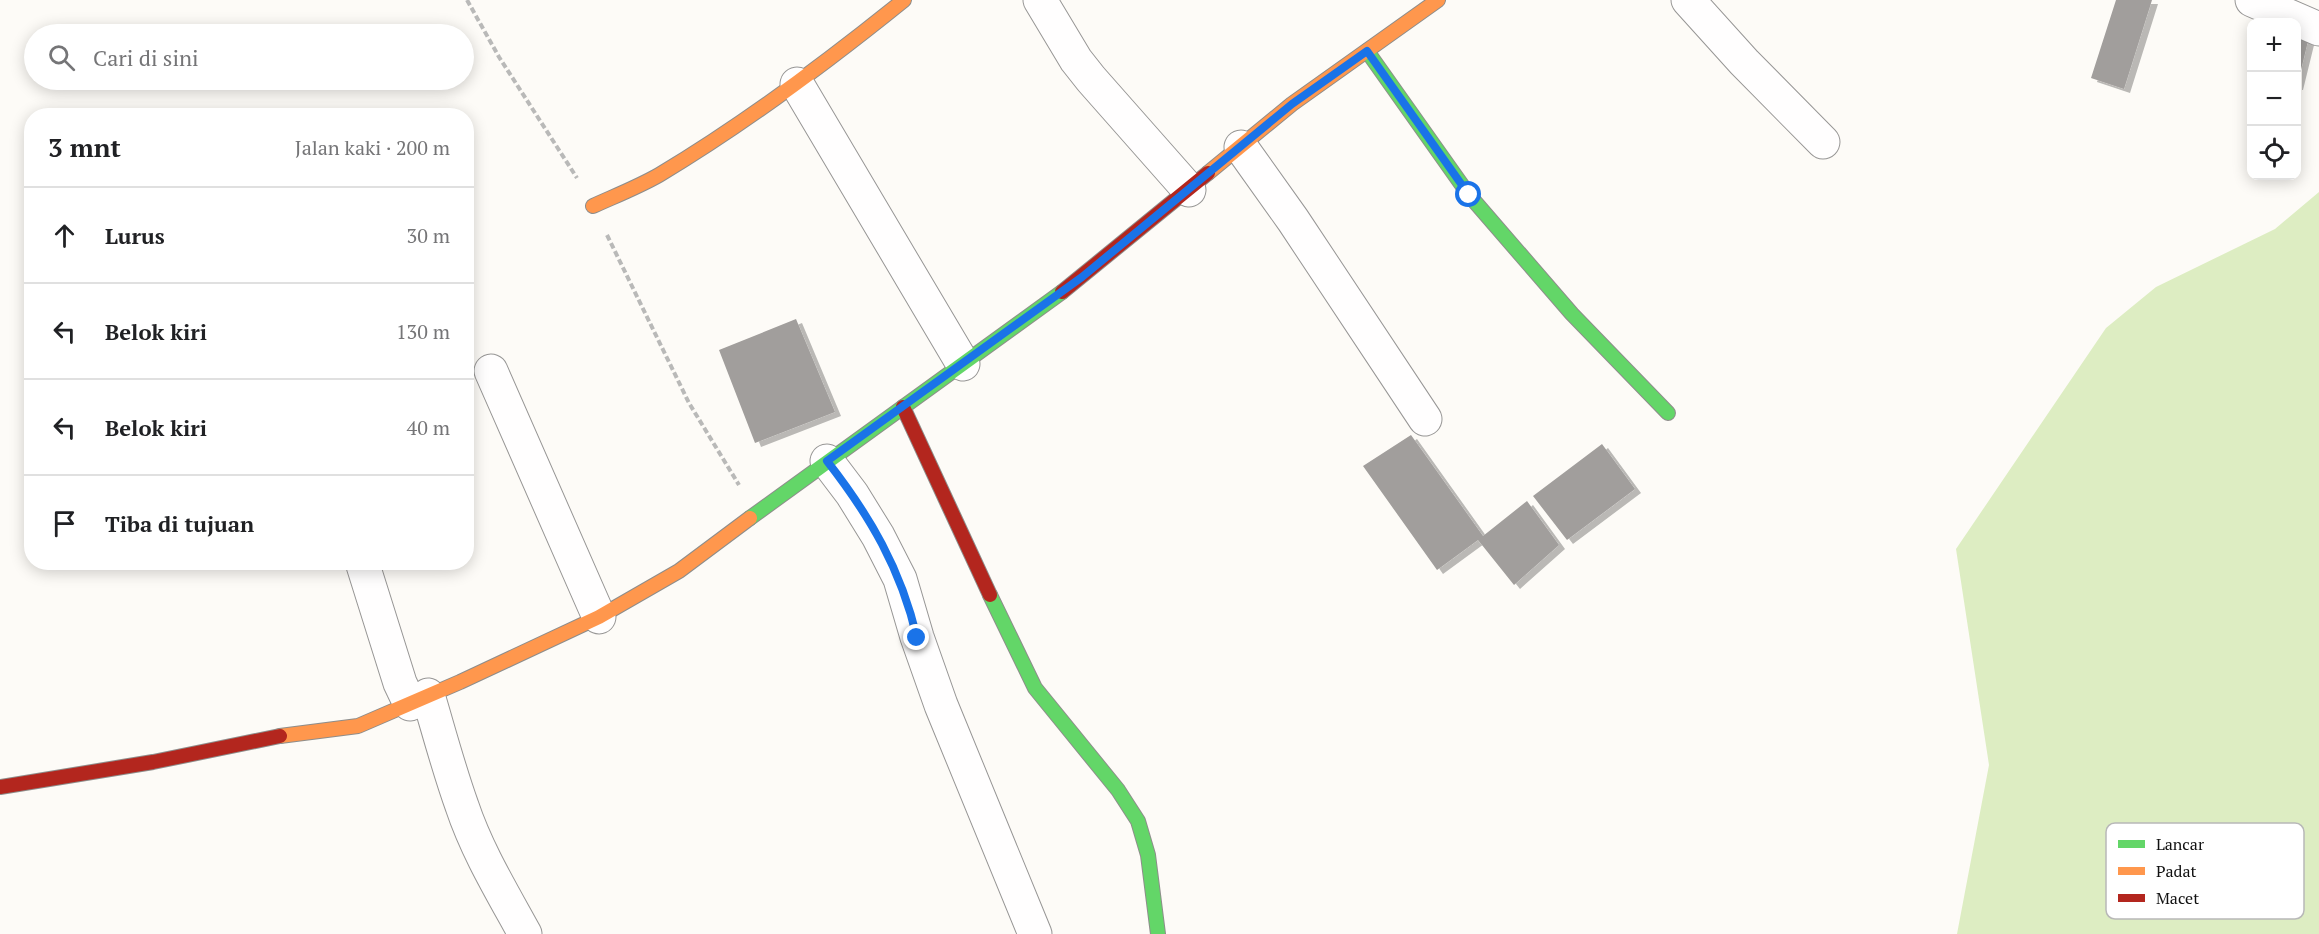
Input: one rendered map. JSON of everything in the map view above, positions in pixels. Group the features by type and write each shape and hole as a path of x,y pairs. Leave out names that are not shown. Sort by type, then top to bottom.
{"street":[{"path":"593,206 657,176 731,129 829,62 904,0"},
{"path":"1040,0 1076,60 1189,190"},
{"path":"0,787 153,762 296,734 358,726 599,617 679,571 1082,277 1292,104 1438,0"},
{"path":"1688,0 1744,62 1823,142"},
{"path":"2252,0 2319,29"},
{"path":"1367,51 1469,195 1572,314 1668,413"},
{"path":"797,84 963,364"},
{"path":"1241,147 1293,220 1425,419"},
{"path":"491,371 599,617"},
{"path":"903,407 1027,675 1039,695 1126,801 1142,830 1158,934"},
{"path":"827,461 852,494 900,579 917,638 941,705 1035,934"},
{"path":"364,570 400,684 419,700 488,868 525,934"}],"path":[{"path":"466,0 499,57 593,206 689,403 728,469 758,512"}],"green space":[{"path":"2319,192 2319,934 1957,934 1989,765 1956,549 2106,328 2156,287 2275,229"}],"building":[{"path":"2116,0 2152,0 2124,89 2091,78"},
{"path":"2301,30 2310,33 2301,70"},
{"path":"796,319 835,412 755,443 719,350"},
{"path":"1411,435 1483,536 1527,501 1559,545 1514,585 1478,540 1437,570 1363,466"},
{"path":"1602,444 1635,489 1567,540 1533,496"}],"traffic: fast":[{"path":"1367,51 1469,195 1572,314 1668,413"},
{"path":"750,518 1062,292"},
{"path":"990,595 1035,688 1118,790 1138,821 1148,855 1158,934"}],"traffic: slow":[{"path":"593,206 659,175 723,135 845,47 904,0"},
{"path":"1208,173 1292,104 1438,0"},
{"path":"280,736 358,726 460,682 599,617 679,571 750,518"}],"traffic: jam":[{"path":"1062,292 1208,173"},
{"path":"903,407 990,595"},
{"path":"0,787 153,762 280,736"}],"route":[{"path":"917,638 911,610 900,579 878,536 852,494 827,461 1082,277 1292,104 1367,51 1469,195"}]}
